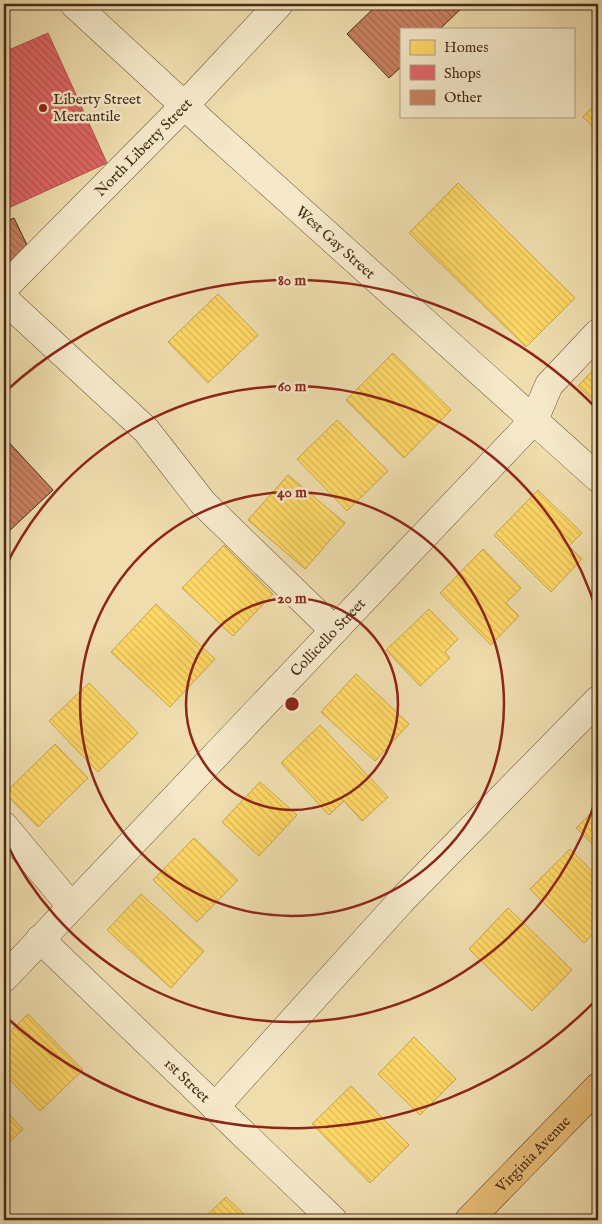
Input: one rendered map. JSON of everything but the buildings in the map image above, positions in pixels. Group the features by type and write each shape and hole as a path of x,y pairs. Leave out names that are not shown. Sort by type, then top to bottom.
{"main road":[{"name":"Virginia Avenue","path":"469,1220 598,1087"}],"street":[{"name":"West Gay Street","path":"74,4 598,478"},
{"name":"North Liberty Street","path":"4,288 185,105 280,4"},
{"path":"4,299 146,430 203,502 334,630"},
{"name":"Collicello Street","path":"4,978 534,420 549,385 598,333"},
{"path":"215,1107 401,901 598,700"},
{"path":"4,826 71,906"},
{"name":"1st Street","path":"40,940 333,1220"}],"place":[{"name":"Liberty Street Mercantile","path":"43,108"}]}
